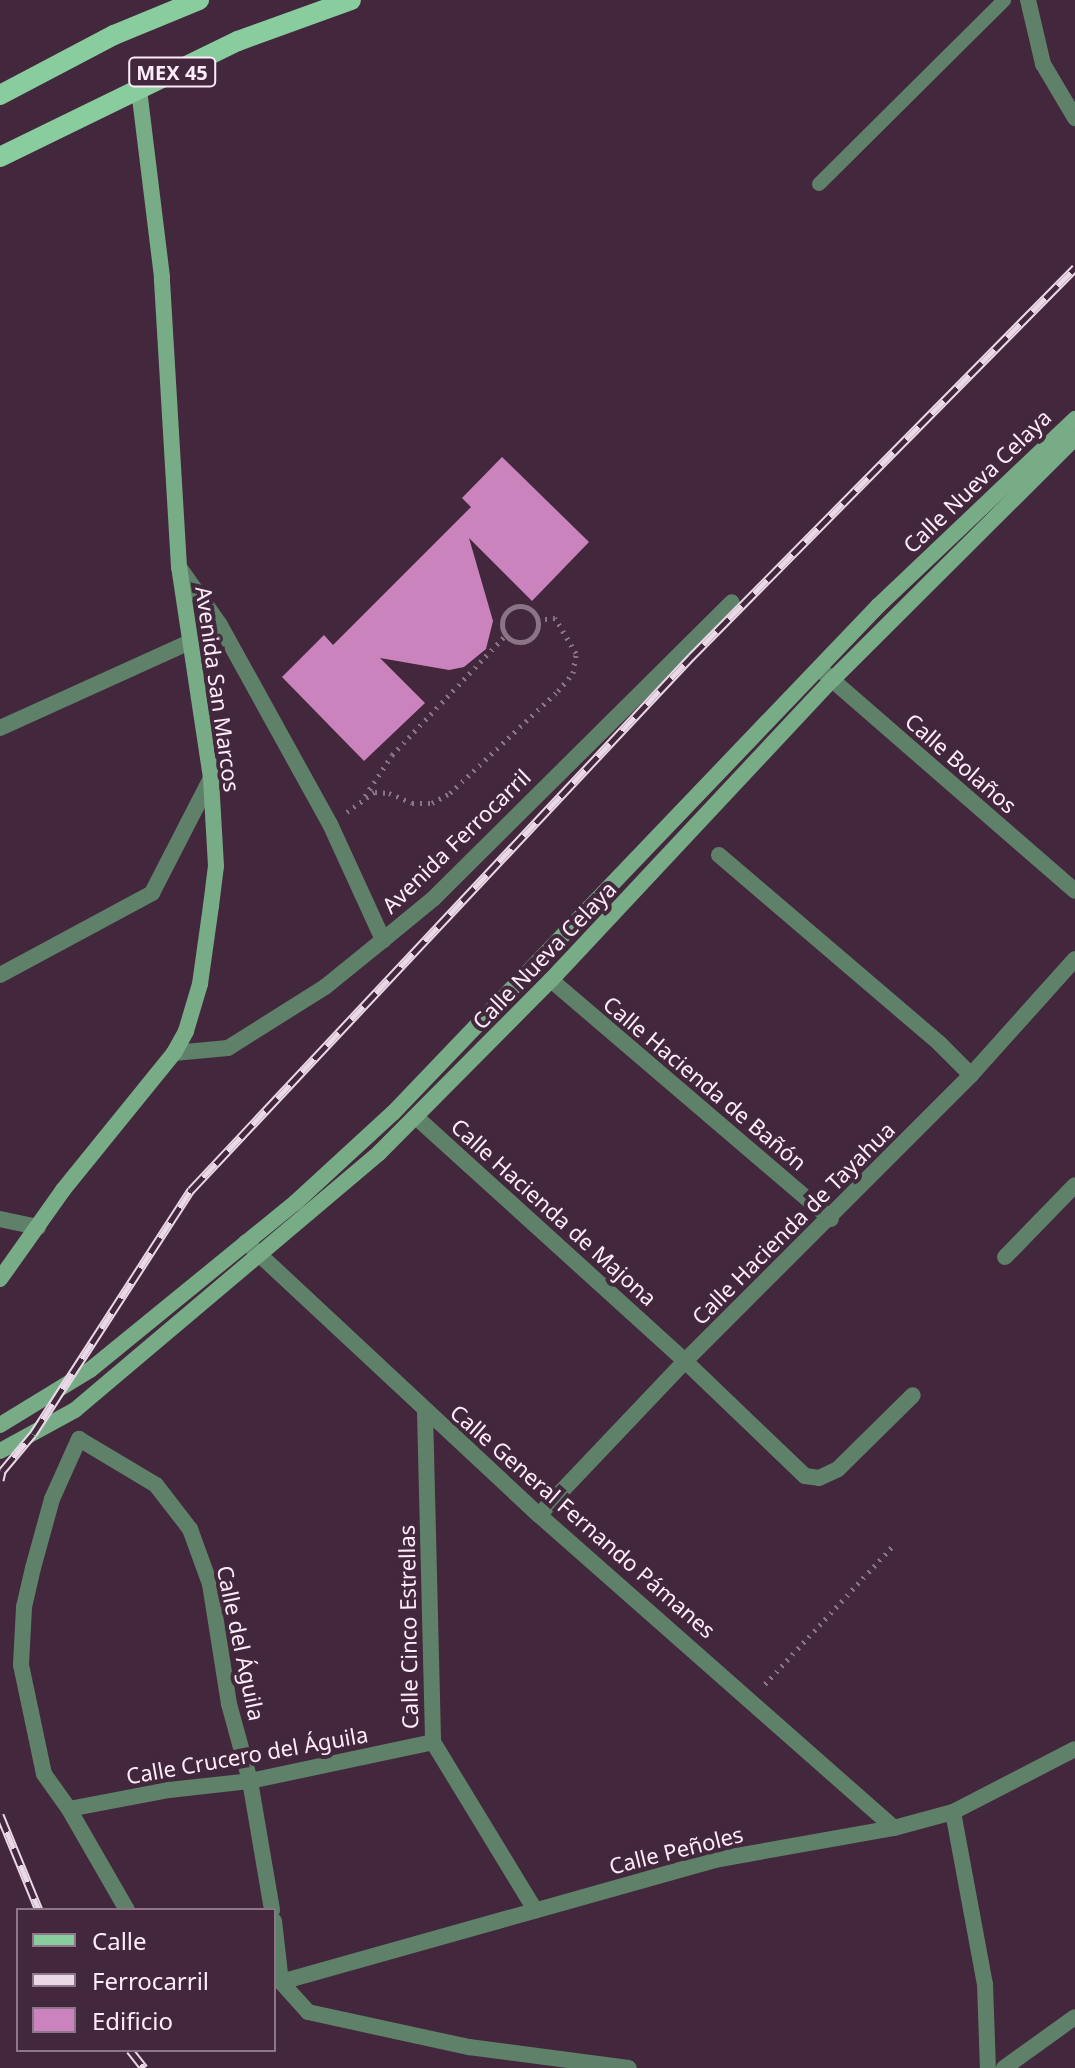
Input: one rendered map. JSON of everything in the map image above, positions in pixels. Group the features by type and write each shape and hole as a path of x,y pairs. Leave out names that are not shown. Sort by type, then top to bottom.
{"main road":[{"name":"MEX 45","path":"0,95 114,35 199,0"},
{"name":"MEX 45","path":"0,157 238,41 351,0"},
{"name":"Avenida San Marcos","path":"0,1279 174,1053 186,1031 200,984 216,866 211,778 179,567 162,277 139,89"},
{"name":"Calle Nueva Celaya","path":"0,1451 75,1410 252,1248 393,1113 818,667 1075,419"},
{"name":"Calle Nueva Celaya","path":"0,1425 90,1370 379,1153 551,980 832,680 1075,438"}],"street":[{"path":"1028,0 1043,64 1075,118"},
{"path":"179,567 220,625 330,824 383,940"},
{"name":"Avenida Ferrocarril","path":"174,1053 228,1048 325,987 433,899 732,602"},
{"path":"0,728 190,642"},
{"name":"Calle Bolaños","path":"818,667 1075,891"},
{"path":"0,975 152,893 211,778"},
{"path":"719,855 940,1044 971,1075"},
{"name":"Calle Hacienda de Tayahua","path":"539,1515 685,1361 831,1219 971,1075 1075,959"},
{"name":"Calle Hacienda de Bañón","path":"551,980 831,1219"},
{"name":"Calle Hacienda de Majona","path":"416,1117 685,1361 805,1476 819,1478 838,1469 913,1395"},
{"path":"1005,1257 1075,1185"},
{"path":"0,1219 38,1227"},
{"name":"Calle General Fernando Pámanes","path":"252,1248 539,1515 894,1828"},
{"name":"Calle Cinco Estrellas","path":"425,1411 433,1742 535,1910"},
{"name":"Calle del Águila","path":"69,1809 44,1774 21,1665 24,1607 33,1568 52,1499 79,1439 156,1485 190,1529 210,1584 229,1704 250,1781 272,1908"},
{"name":"Calle Crucero del Águila","path":"69,1809 169,1790 250,1781 433,1742"},
{"name":"Calle Peñoles","path":"281,1982 714,1860 894,1828 953,1812 1075,1749"},
{"path":"69,1809 126,1908"},
{"path":"953,1812 985,1984 988,2068"},
{"path":"276,1939 281,1982 308,2012 469,2047 629,2068"},
{"path":"1004,2068 1075,2017"}],"lane":[{"path":"819,184 1004,0"}],"path":[{"path":"515,606 532,610 537,620 536,631 528,639 517,641 506,635 503,618 515,606"},
{"path":"330,824 375,792 389,793 412,803 432,803 476,771 558,691 573,673 576,653 555,618 537,620"},
{"path":"363,799 392,755 506,635"},
{"path":"751,1700 892,1547"}],"building":[{"path":"502,457 589,542 532,601 469,538 493,621 486,649 464,667 449,670 380,658 425,703 364,761 282,677 324,635 333,645 471,507 462,498"}],"railway":[{"path":"0,1480 2,1471 33,1434 191,1190 691,657 1075,268"},
{"path":"0,1815 38,1908"},
{"path":"132,2052 144,2068"}]}
